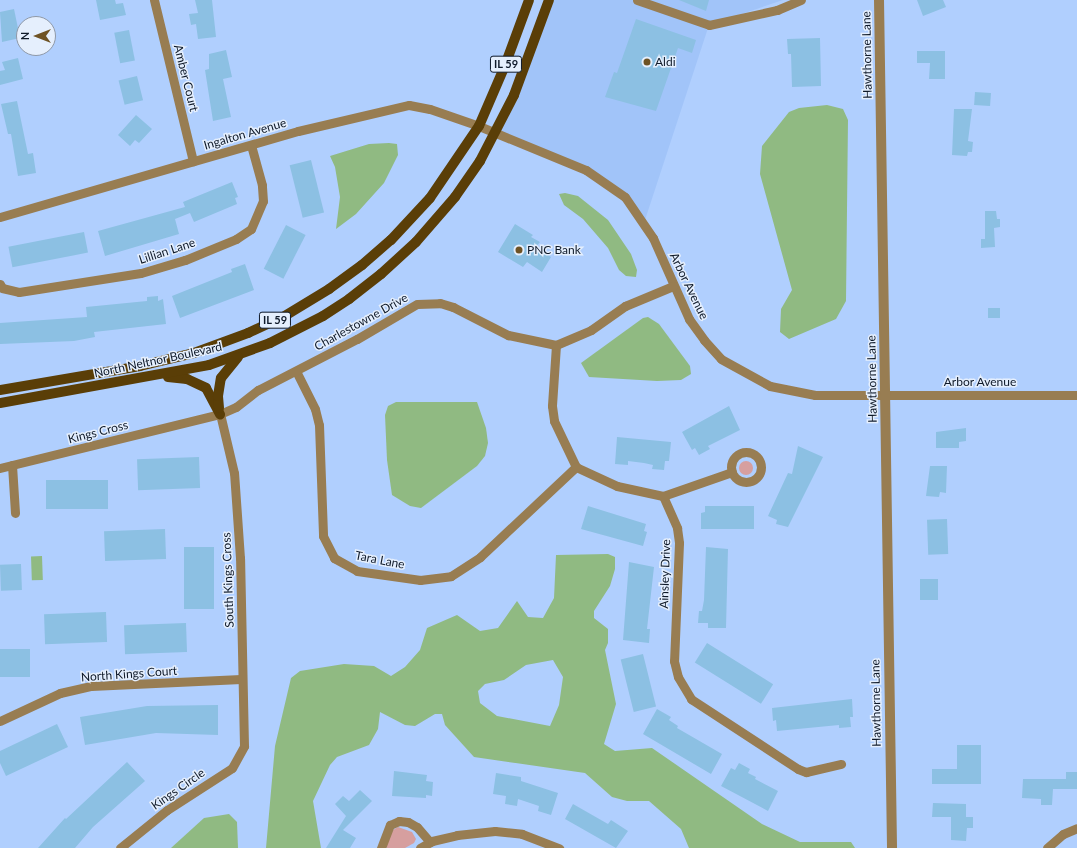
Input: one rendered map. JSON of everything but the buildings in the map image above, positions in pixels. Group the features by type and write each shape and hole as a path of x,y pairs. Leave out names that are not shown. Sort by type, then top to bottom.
{"main road":[{"name":"North Neltnor Boulevard","path":"0,390 169,360 228,341 284,316 329,289 391,240 446,177 479,126 504,68 529,0"},
{"name":"North Neltnor Boulevard","path":"0,403 150,377 209,365 241,355 323,316 381,274 416,242 455,197 496,133 524,71 549,0"},
{"path":"220,414 218,396 221,378 233,360 241,355"},
{"path":"150,377 174,377 198,383 206,388 220,414"}],"street":[{"name":"Amber Court","path":"154,0 193,161"},
{"path":"637,0 709,25 777,10 801,0"},
{"name":"Hawthorne Lane","path":"879,0 892,848"},
{"name":"Ingalton Avenue","path":"0,217 251,145 410,105 430,109 496,133"},
{"name":"Arbor Avenue","path":"496,133 586,170 625,197 653,238 673,286 689,319 704,340 721,359 749,376 783,390 796,393 1077,395"},
{"name":"Lillian Lane","path":"0,284 2,288 19,292 135,274 185,260 236,239 251,229 263,201 262,185 251,145"},
{"path":"673,286 626,306 591,330 556,345 552,406 554,422 576,466 617,486 664,496 732,472"},
{"name":"Charlestowne Drive","path":"220,414 417,304 440,304 453,307 508,335 556,345"},
{"name":"Tara Lane","path":"296,371 315,409 319,425 323,536 334,558 357,571 420,580 451,576 480,557 576,466"},
{"name":"Kings Cross","path":"0,468 220,414"},
{"name":"South Kings Cross","path":"220,414 234,472 240,558 241,679 244,746"},
{"path":"12,465 15,513"},
{"name":"Ainsley Drive","path":"664,496 677,528 679,543 674,661 678,677 691,699 798,769 806,772 841,764"},
{"name":"North Kings Court","path":"0,721 60,694 91,686 241,679"},
{"name":"Kings Circle","path":"120,848 167,810 232,768 244,746"},
{"path":"381,848 390,825 399,821 408,822 417,827 430,842"},
{"path":"1047,848 1056,840 1077,828"},
{"path":"420,848 430,842 464,834 495,831 522,834 559,848"}],"shaded area":[{"path":"544,0 783,0 709,25 644,223 625,197 561,160 497,133"},
{"path":"827,105 843,109 848,120 846,301 836,319 789,339 780,332 781,309 792,290 760,174 762,146 789,112 799,108"},
{"path":"369,144 397,144 398,155 384,183 356,214 336,229 340,197 335,167 330,156"},
{"path":"565,193 578,196 608,220 631,254 637,270 636,277 626,276 619,270 608,248 583,219 564,205 559,194"},
{"path":"648,317 659,324 690,366 691,374 681,380 657,381 589,377 581,363 643,318"},
{"path":"396,402 477,402 486,428 488,443 485,456 477,466 421,508 410,506 392,495 387,460 385,415 388,406"},
{"path":"743,461 749,461 753,465 753,471 749,475 743,475 739,471 739,465"},
{"path":"608,554 615,557 615,569 610,586 594,611 594,618 608,629 608,643 605,650 616,704 604,744 615,751 652,748 762,824 800,842 851,842 855,848 689,848 681,829 649,801 627,801 612,797 585,773 474,757 445,725 442,714 435,714 415,726 405,725 380,712 378,729 369,745 337,757 330,765 313,801 321,848 266,848 275,746 291,678 300,671 344,664 374,666 391,676 405,667 420,650 427,628 457,615 480,631 498,628 517,601 528,617 543,618 554,598 556,555","holes":["553,660 563,677 559,705 550,726 497,716 480,703 478,691 485,684 504,680 526,665"]},
{"path":"31,556 42,556 43,580 32,580"},
{"path":"229,814 237,822 238,848 171,848 204,818"},
{"path":"398,827 412,832 416,839 414,843 405,848 387,848 386,844 393,830"}],"place":[{"name":"Aldi","path":"647,62"},
{"name":"PNC Bank","path":"519,250"}]}
